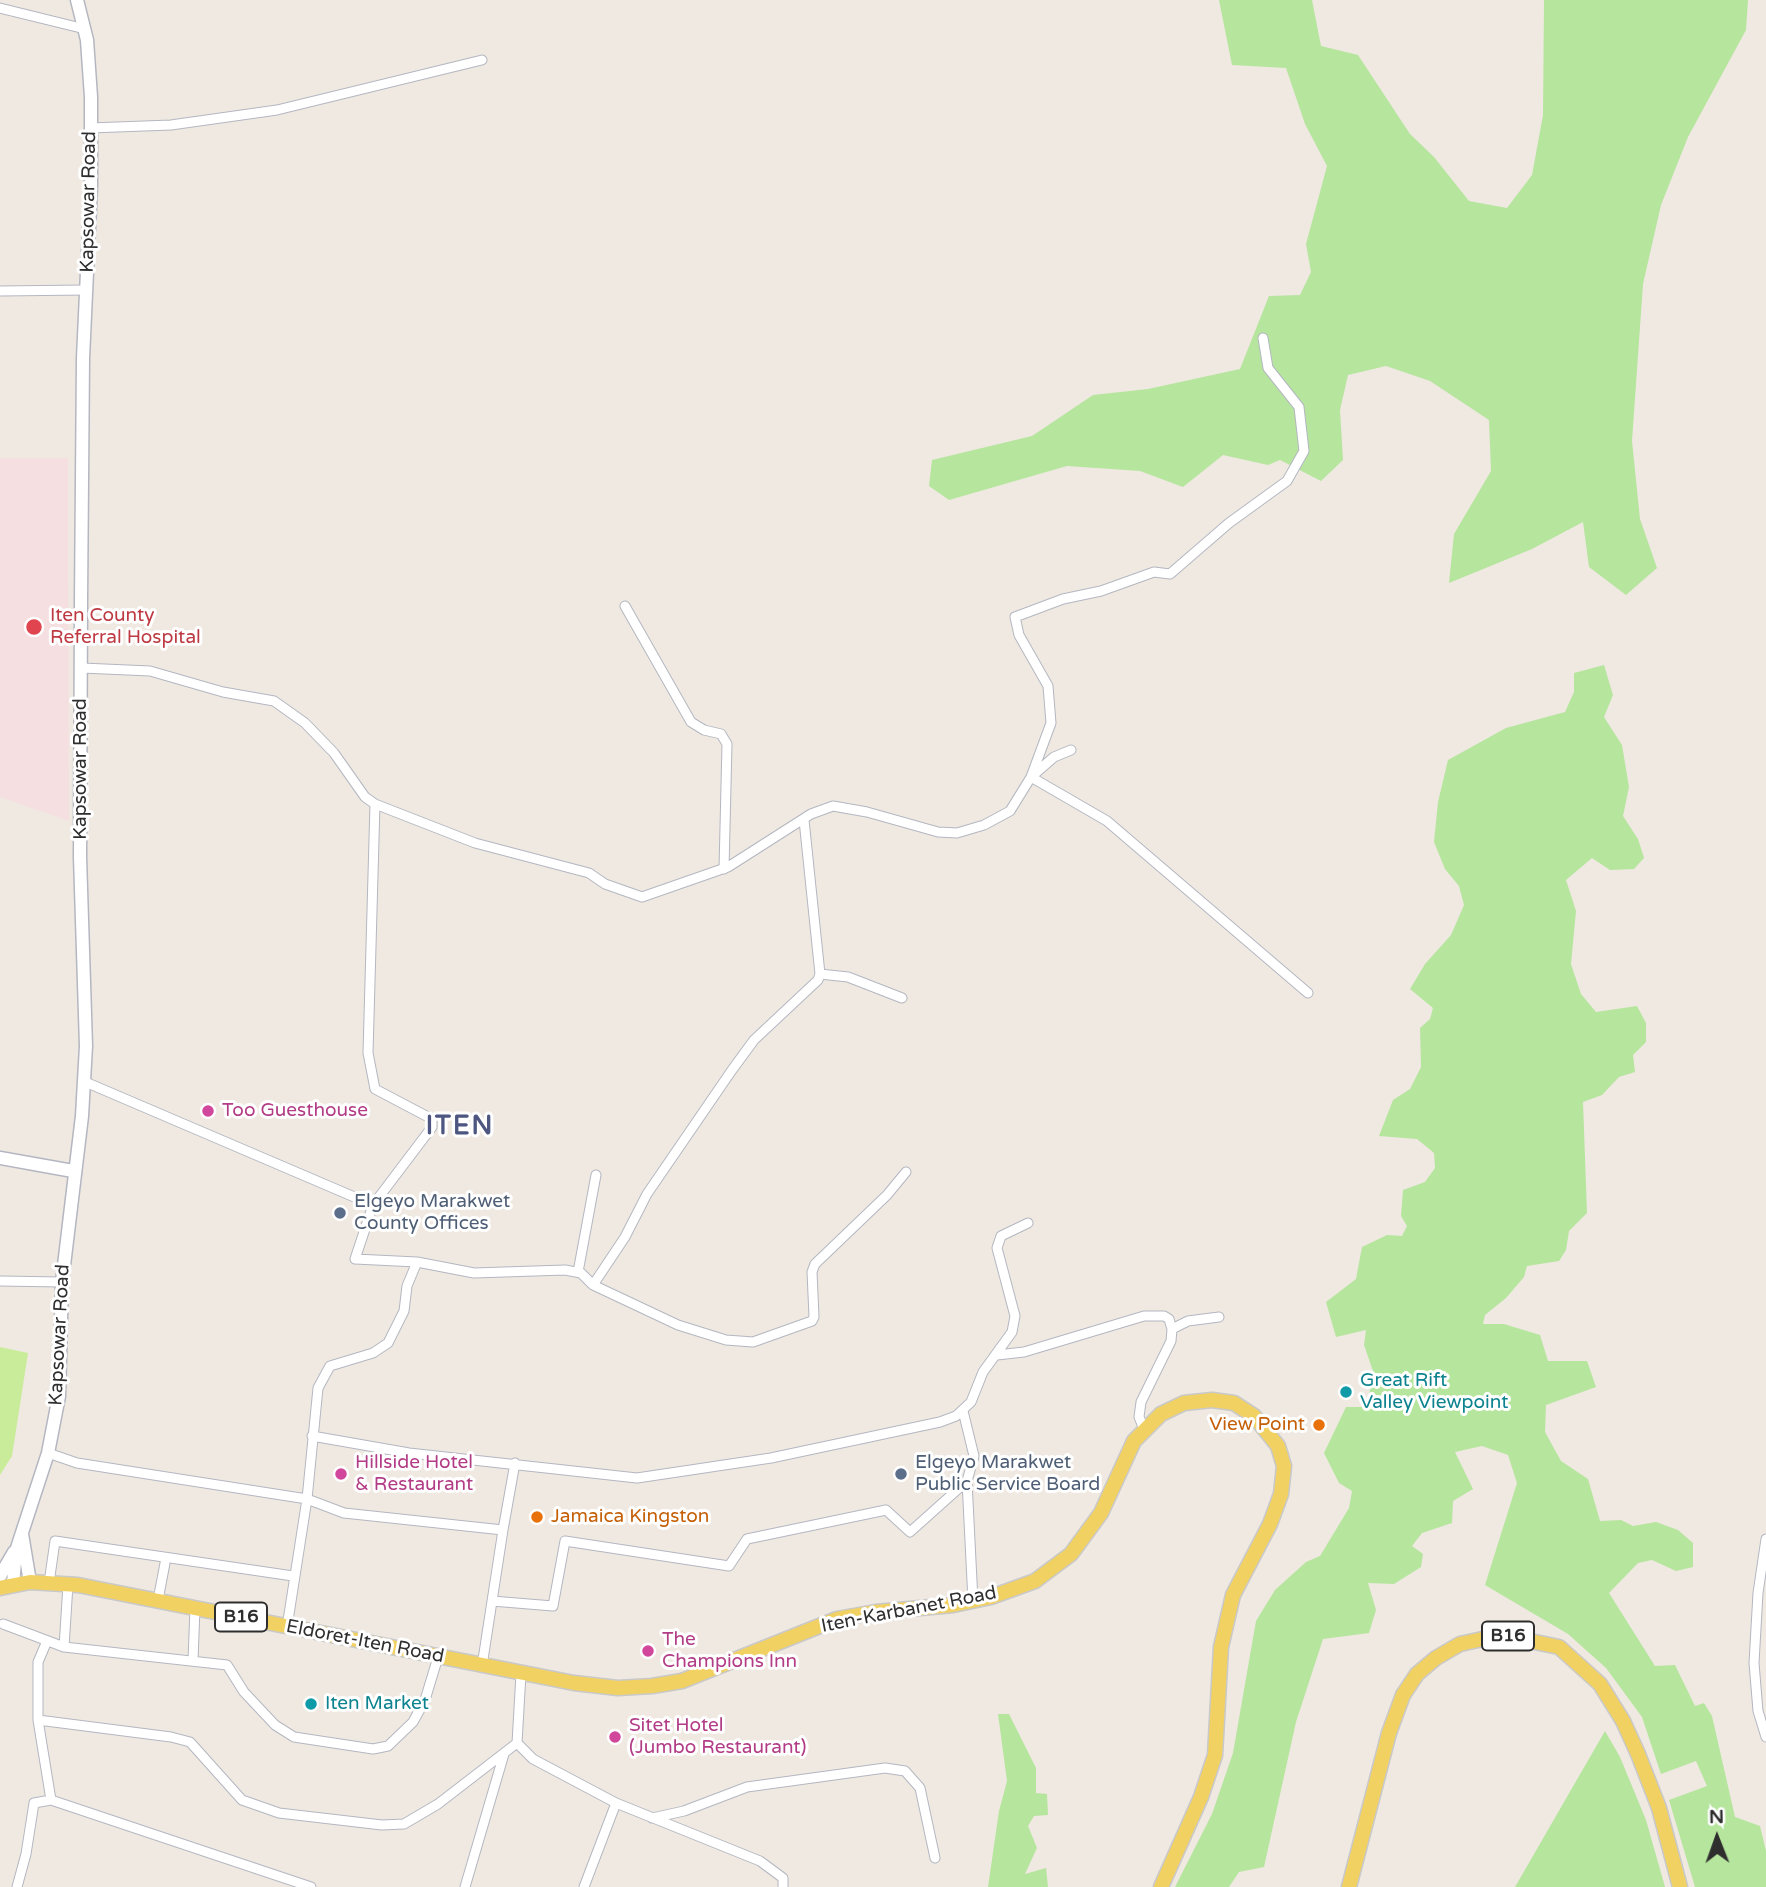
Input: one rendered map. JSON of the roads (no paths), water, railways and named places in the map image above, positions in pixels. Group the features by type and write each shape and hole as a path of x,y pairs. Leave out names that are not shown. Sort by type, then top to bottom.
{"main road":[{"name":"Kapsowar Road","path":"7,1586 48,1453 59,1396 62,1282 86,1046 80,857 83,382 90,128 85,29 77,0"},
{"path":"0,1158 73,1171"},
{"name":"Iten-Karbanet Road","path":"482,1666 618,1688 652,1686 682,1681 837,1619 973,1601 1035,1581 1071,1554 1101,1513 1123,1462 1144,1429 1161,1413 1184,1403 1212,1401 1234,1404 1254,1416 1271,1434 1284,1466 1281,1494 1270,1524 1237,1586 1226,1619 1220,1657 1214,1755 1210,1773 1161,1887"},
{"name":"Kapsowar Road","path":"22,1533 30,1582"},
{"path":"0,1576 16,1551"},
{"name":"Eldoret-Iten Road","path":"7,1586 30,1582 49,1583 158,1600 482,1666"},
{"name":"B16","path":"1349,1887 1389,1732 1403,1695 1417,1674 1436,1658 1460,1644 1501,1635 1559,1647 1600,1684 1623,1721 1638,1754 1659,1808 1679,1887"}],"street":[{"path":"0,8 85,29"},
{"path":"90,128 171,125 278,110 482,60"},
{"path":"0,290 87,290"},
{"path":"82,668 150,671 223,692 274,701 305,723 334,752 365,797 374,804 463,839 589,873 605,884 642,897 724,869 804,820 833,806 867,812 938,832 957,833 984,825 1010,811 1031,776 1051,723 1048,686 1019,635 1015,617 1063,598 1101,592 1154,572 1170,574 1229,523 1287,481 1304,452 1299,407 1268,368 1263,338"},
{"path":"625,606 691,722 704,730 721,734 727,744 724,869"},
{"path":"1031,776 1054,757 1071,750"},
{"path":"1031,776 1107,821 1308,993"},
{"path":"374,804 368,1053 375,1089 432,1119 432,1127 373,1205 355,1259 417,1262 474,1273 578,1272 593,1285 678,1325 726,1340 753,1342 798,1327 814,1317 812,1272 815,1264 887,1195 906,1172"},
{"path":"593,1285 625,1237 647,1194 732,1070 762,1032 818,980 820,974 804,820"},
{"path":"820,974 848,977 902,998"},
{"path":"83,1082 191,1125 373,1205"},
{"path":"578,1272 596,1175"},
{"path":"312,1436 410,1453 637,1479 771,1458 940,1422 963,1410 983,1372 1016,1325 997,1248 1001,1236 1028,1223"},
{"path":"287,1627 307,1499 318,1388 324,1373 338,1361 373,1353 388,1343 404,1311 407,1286 417,1262"},
{"path":"0,1281 62,1282"},
{"path":"997,1355 1024,1352 1144,1316 1164,1316 1169,1320 1172,1329 1171,1341 1141,1402 1139,1417 1144,1429"},
{"path":"1172,1329 1188,1321 1219,1317"},
{"path":"963,1410 974,1456 967,1481 973,1601"},
{"path":"48,1453 77,1464 307,1499 344,1513 503,1530"},
{"path":"482,1666 515,1463"},
{"path":"492,1601 553,1606 565,1541 729,1566 747,1539 886,1510 910,1532 967,1481"},
{"path":"1766,1539 1758,1592 1754,1663 1758,1711 1766,1737"},
{"path":"49,1583 55,1541 293,1576"},
{"path":"158,1600 166,1558"},
{"path":"64,1647 68,1585"},
{"path":"193,1660 195,1608"},
{"path":"3,1624 64,1647 227,1665 244,1692 275,1726 294,1737 373,1749 388,1746 413,1722 425,1700 438,1657"},
{"path":"47,1641 38,1662 38,1720 51,1800"},
{"path":"38,1720 171,1737 190,1742 242,1800 279,1813 382,1825 404,1824 438,1804 517,1744 521,1674"},
{"path":"517,1744 533,1759 617,1803 760,1861 783,1878 783,1887"},
{"path":"465,1887 504,1754"},
{"path":"652,1818 684,1811 747,1787 885,1768 905,1771 920,1788 935,1858"},
{"path":"17,1887 26,1854 34,1803 51,1800 311,1887"},
{"path":"584,1887 617,1803"}],"place":[{"name":"Iten County Referral Hospital","path":"34,627"},
{"name":"Too Guesthouse","path":"208,1111"},
{"name":"Elgeyo Marakwet County Offices","path":"340,1213"},
{"name":"Great Rift Valley Viewpoint","path":"1346,1392"},
{"name":"View Point","path":"1319,1425"},
{"name":"Hillside Hotel & Restaurant","path":"341,1474"},
{"name":"Elgeyo Marakwet Public Service Board","path":"901,1474"},
{"name":"Jamaica Kingston","path":"537,1517"},
{"name":"The Champions Inn","path":"648,1651"},
{"name":"Iten Market","path":"311,1704"},
{"name":"Sitet Hotel (Jumbo Restaurant)","path":"615,1737"}],"district":[{"name":"ITEN","path":"460,1127"}]}
